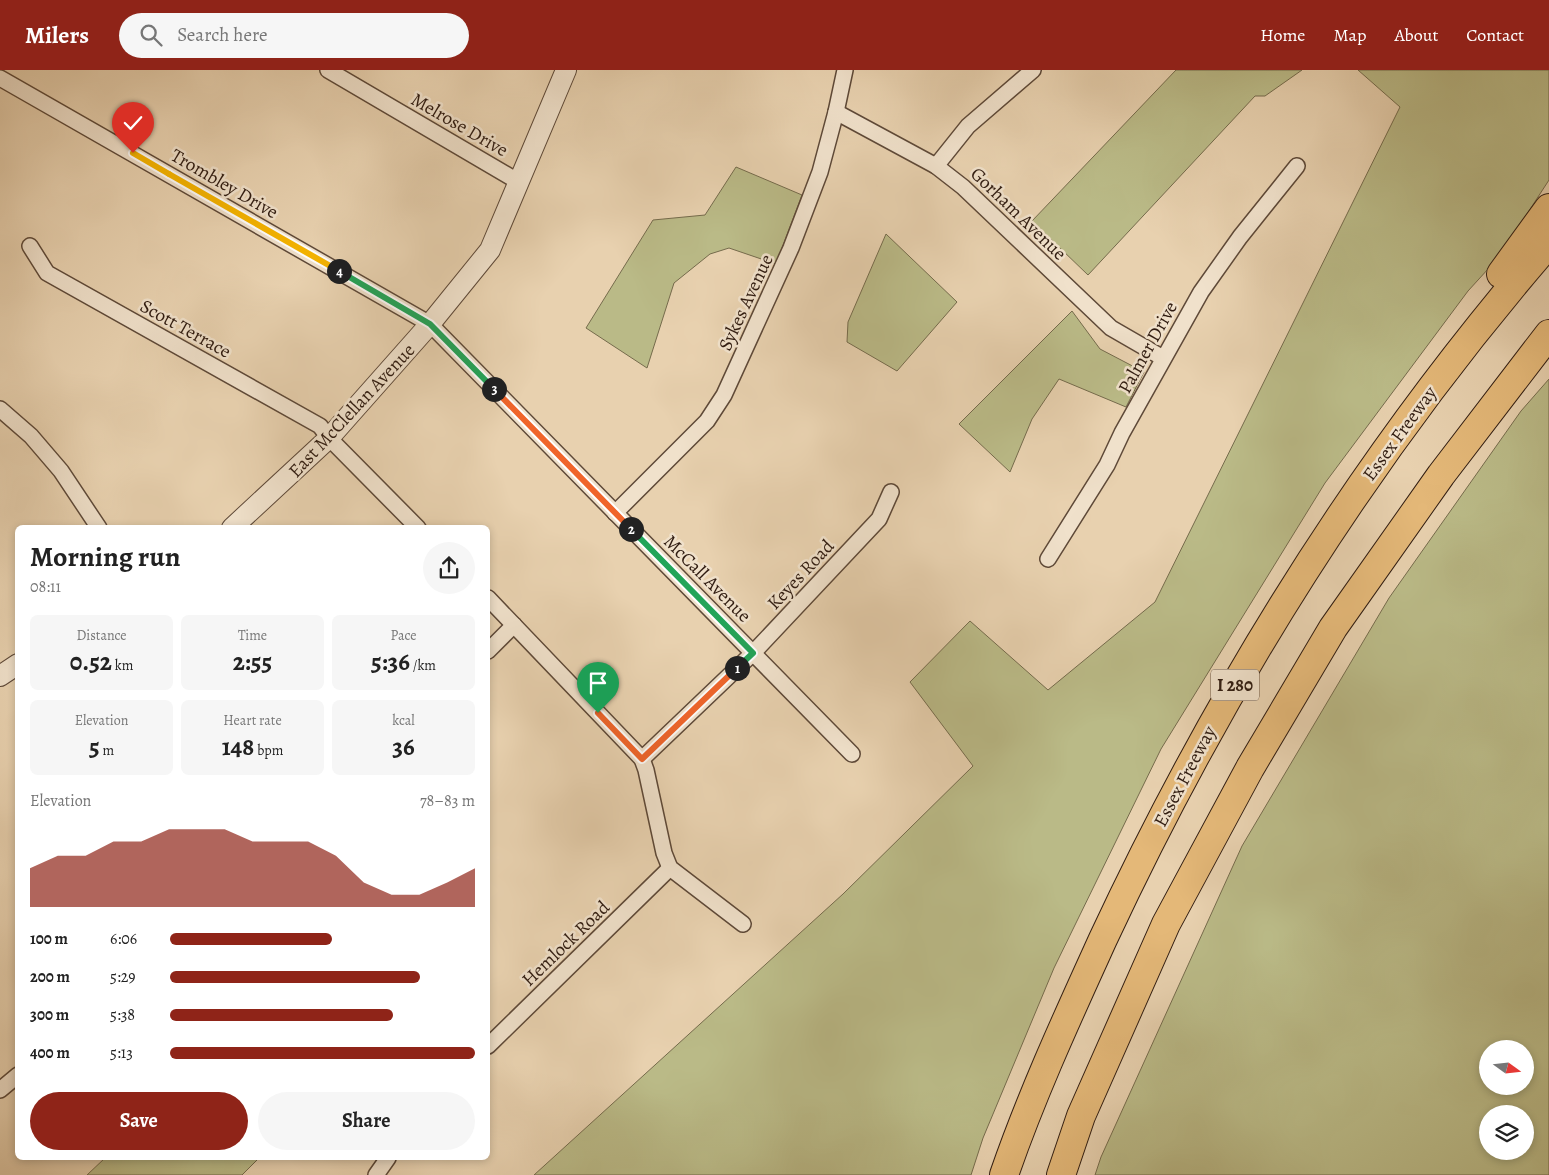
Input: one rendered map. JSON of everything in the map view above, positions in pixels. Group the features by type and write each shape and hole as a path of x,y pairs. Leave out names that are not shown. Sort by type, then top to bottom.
{"highway":[{"path":"1364,480 1436,362 1549,208"},
{"name":"Essex Freeway","path":"1004,1175 1071,1008 1143,853 1204,738 1252,655 1364,480 1461,350 1549,243"},
{"name":"I 280","path":"1060,1175 1081,1116 1166,924 1250,768 1333,628 1441,475 1549,334"},
{"path":"1441,475 1525,376 1549,355"}],"street":[{"name":"Melrose Drive","path":"328,70 519,182"},
{"name":"East McClellan Avenue","path":"235,525 329,438 430,324 490,250 566,70"},
{"name":"Sykes Avenue","path":"615,513 707,421 724,395 791,248 820,172 845,70"},
{"path":"936,166 968,126 1033,70"},
{"name":"Trombley Drive","path":"0,78 430,324"},
{"name":"Gorham Avenue","path":"836,112 936,166 963,187 1111,328 1164,358"},
{"name":"Palmer Drive","path":"1048,558 1106,465 1201,292 1240,237 1297,166"},
{"name":"Scott Terrace","path":"30,246 47,273 320,426 329,438 415,525"},
{"name":"McCall Avenue","path":"430,324 852,754"},
{"path":"0,409 30,436 61,471 97,525"},
{"name":"Keyes Road","path":"642,759 753,653 879,519 891,492"},
{"path":"490,600 642,759 664,853 670,868 743,924"},
{"path":"490,649 514,625"},
{"path":"0,676 15,665"},
{"name":"Hemlock Road","path":"490,1044 670,868"},
{"path":"0,1090 15,1078"},
{"path":"376,1175 387,1160"}],"green space":[{"path":"1176,70 1302,70 1265,96 1255,96 1088,275 1032,221"},
{"path":"1358,70 1549,70 1549,180 1499,257 1468,291 1325,483 1161,749 1054,968 983,1138 971,1175 534,1175 843,894 973,766 910,682 970,621 1048,690 1155,602 1400,107"},
{"path":"736,167 802,195 776,264 729,248 710,254 674,283 647,368 586,328 653,220 705,215"},
{"path":"886,234 957,302 897,371 847,342 848,322"},
{"path":"1072,311 1100,349 1144,372 1126,407 1059,379 1032,419 1010,472 959,424"},
{"path":"1549,379 1549,1175 1095,1175 1101,1157 1242,846 1389,598 1521,411"},
{"path":"103,1160 257,1160 242,1175 87,1175"}],"route":[{"path":"133,153 430,324 753,653 642,759 598,713"}]}
